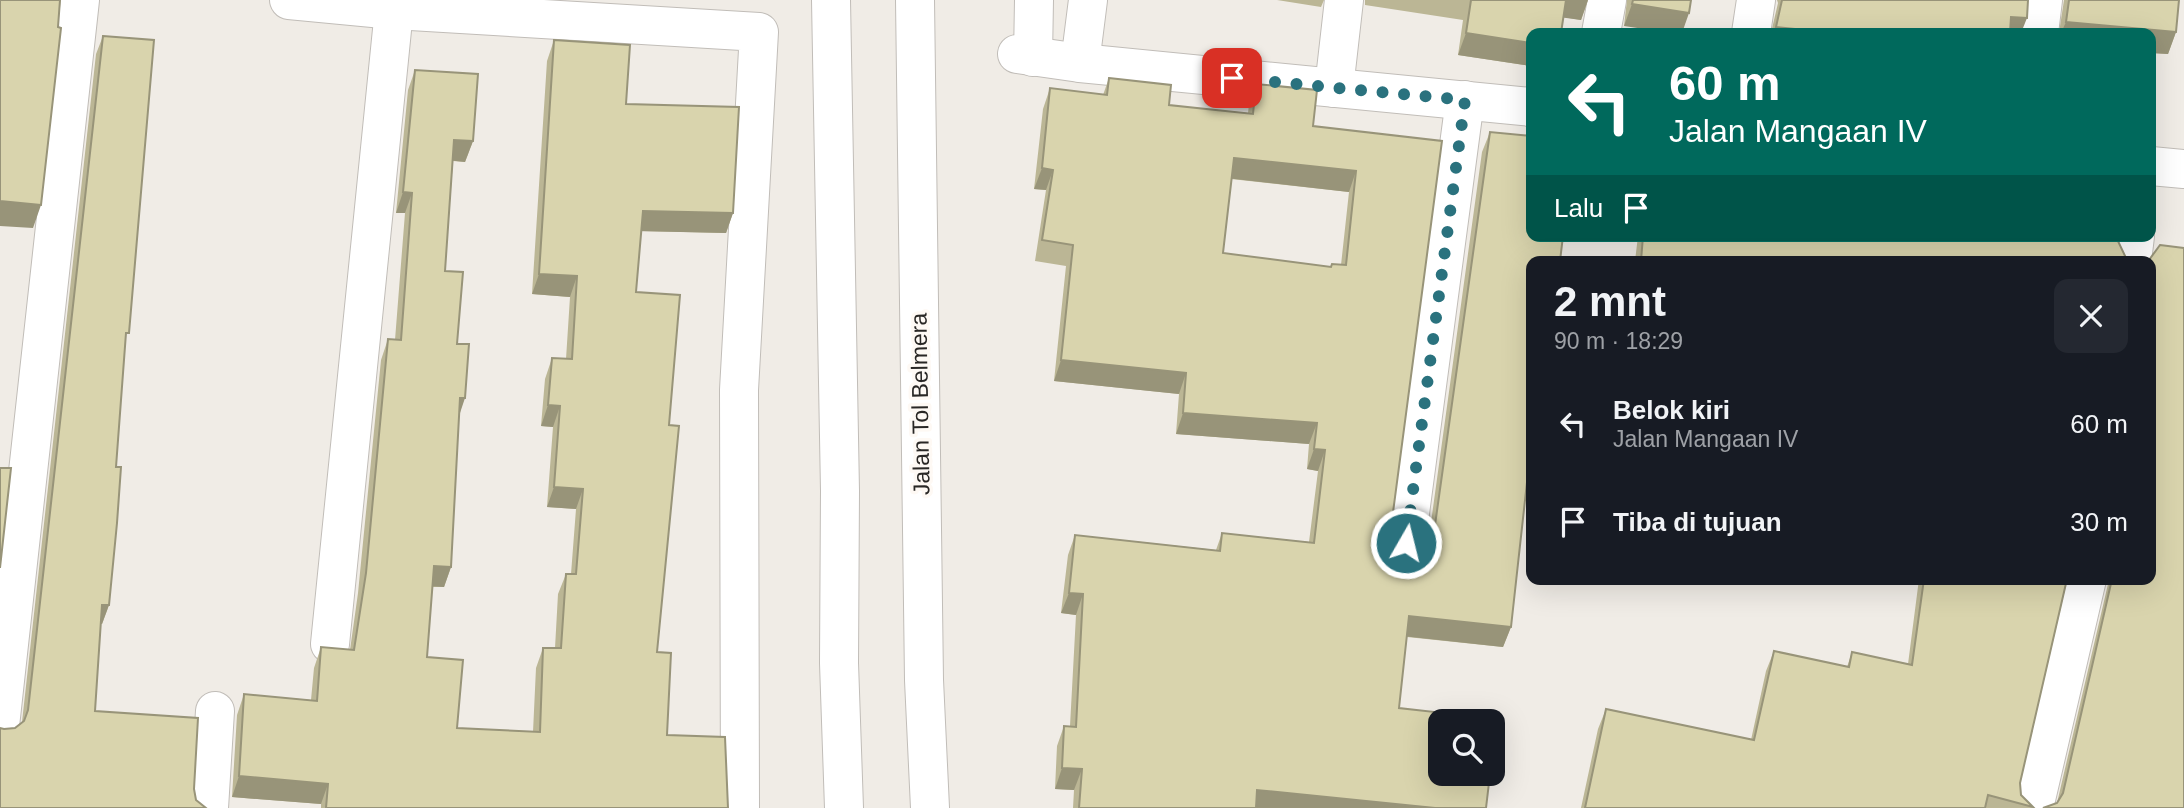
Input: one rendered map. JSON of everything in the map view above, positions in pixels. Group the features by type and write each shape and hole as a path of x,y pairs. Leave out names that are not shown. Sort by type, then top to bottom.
{"main road":[{"path":"0,726 80,0"},
{"path":"289,0 394,10 741,21 740,808"},
{"path":"831,0 840,491 839,663 844,808"},
{"name":"Jalan Tol Belmera","path":"915,0 924,666 930,808"},
{"path":"1034,0 1026,55 1080,63 1526,106"},
{"path":"1080,63 1088,0"},
{"path":"1334,88 1344,0"},
{"path":"1602,28 1607,0"},
{"path":"1752,28 1756,0"},
{"path":"2040,28 2043,0"},
{"path":"330,644 394,10"},
{"path":"1406,543 1465,100"},
{"path":"2156,166 2184,169"},
{"path":"2034,808 2086,585"},
{"path":"209,808 215,711"}],"building":[{"path":"0,0 60,0 58,27 61,28 41,205 0,201"},
{"path":"1471,0 1566,0 1562,28 1526,28 1526,42 1466,33"},
{"path":"1633,0 1691,0 1689,13 1632,4"},
{"path":"1782,0 2028,0 2027,18 2011,17 2010,28 1776,27"},
{"path":"2069,0 2179,0 2176,32 2156,30 2156,28 2066,22"},
{"path":"103,36 154,40 129,333 126,333 116,467 121,467 117,523 109,605 102,605 95,711 198,718 194,789 196,800 206,808 0,808 0,728 15,728 24,721 28,710"},
{"path":"554,40 630,45 626,104 739,107 733,213 643,211 636,292 680,295 669,425 679,426 657,652 671,653 667,735 725,737 728,808 326,808 328,784 239,776 244,694 317,701 321,647 354,650 366,573 388,339 401,340 412,193 403,192 415,70 478,74 473,141 454,140 445,271 463,272 457,344 469,344 465,398 460,398 451,567 434,566 427,657 463,660 457,728 540,732 543,648 561,648 566,574 576,574 583,489 554,487 560,406 548,405 552,358 572,359 577,276 539,274"},
{"path":"1109,78 1171,85 1169,105 1253,114 1256,84 1317,90 1313,126 1442,141 1392,520 1394,532 1401,540 1411,544 1422,542 1431,535 1435,525 1490,132 1526,136 1526,242 1562,242 1561,256 1526,256 1526,491 1511,627 1409,616 1399,708 1428,711 1428,786 1489,786 1486,808 1435,808 1257,790 1256,808 1079,808 1082,769 1062,768 1064,726 1076,727 1083,594 1069,593 1075,535 1220,551 1222,533 1314,543 1325,450 1314,449 1317,423 1183,413 1186,373 1061,360 1073,245 1042,240 1053,170 1042,168 1050,88 1107,95","holes":["1234,158 1356,171 1346,265 1332,264 1331,267 1223,253"]},
{"path":"1643,242 2118,242 2125,256 1641,256"},
{"path":"2160,245 2184,248 2184,808 2043,808 2057,803 2063,793 2111,585 2156,585 2156,256 2152,256"},
{"path":"0,468 11,468 0,568"},
{"path":"1923,585 2066,585 2020,783 2021,795 2033,807 1988,795 1985,808 1585,808 1606,709 1754,740 1774,651 1849,667 1852,652 1912,665"}],"route":[{"path":"1232,78 1465,100 1406,543"}]}
